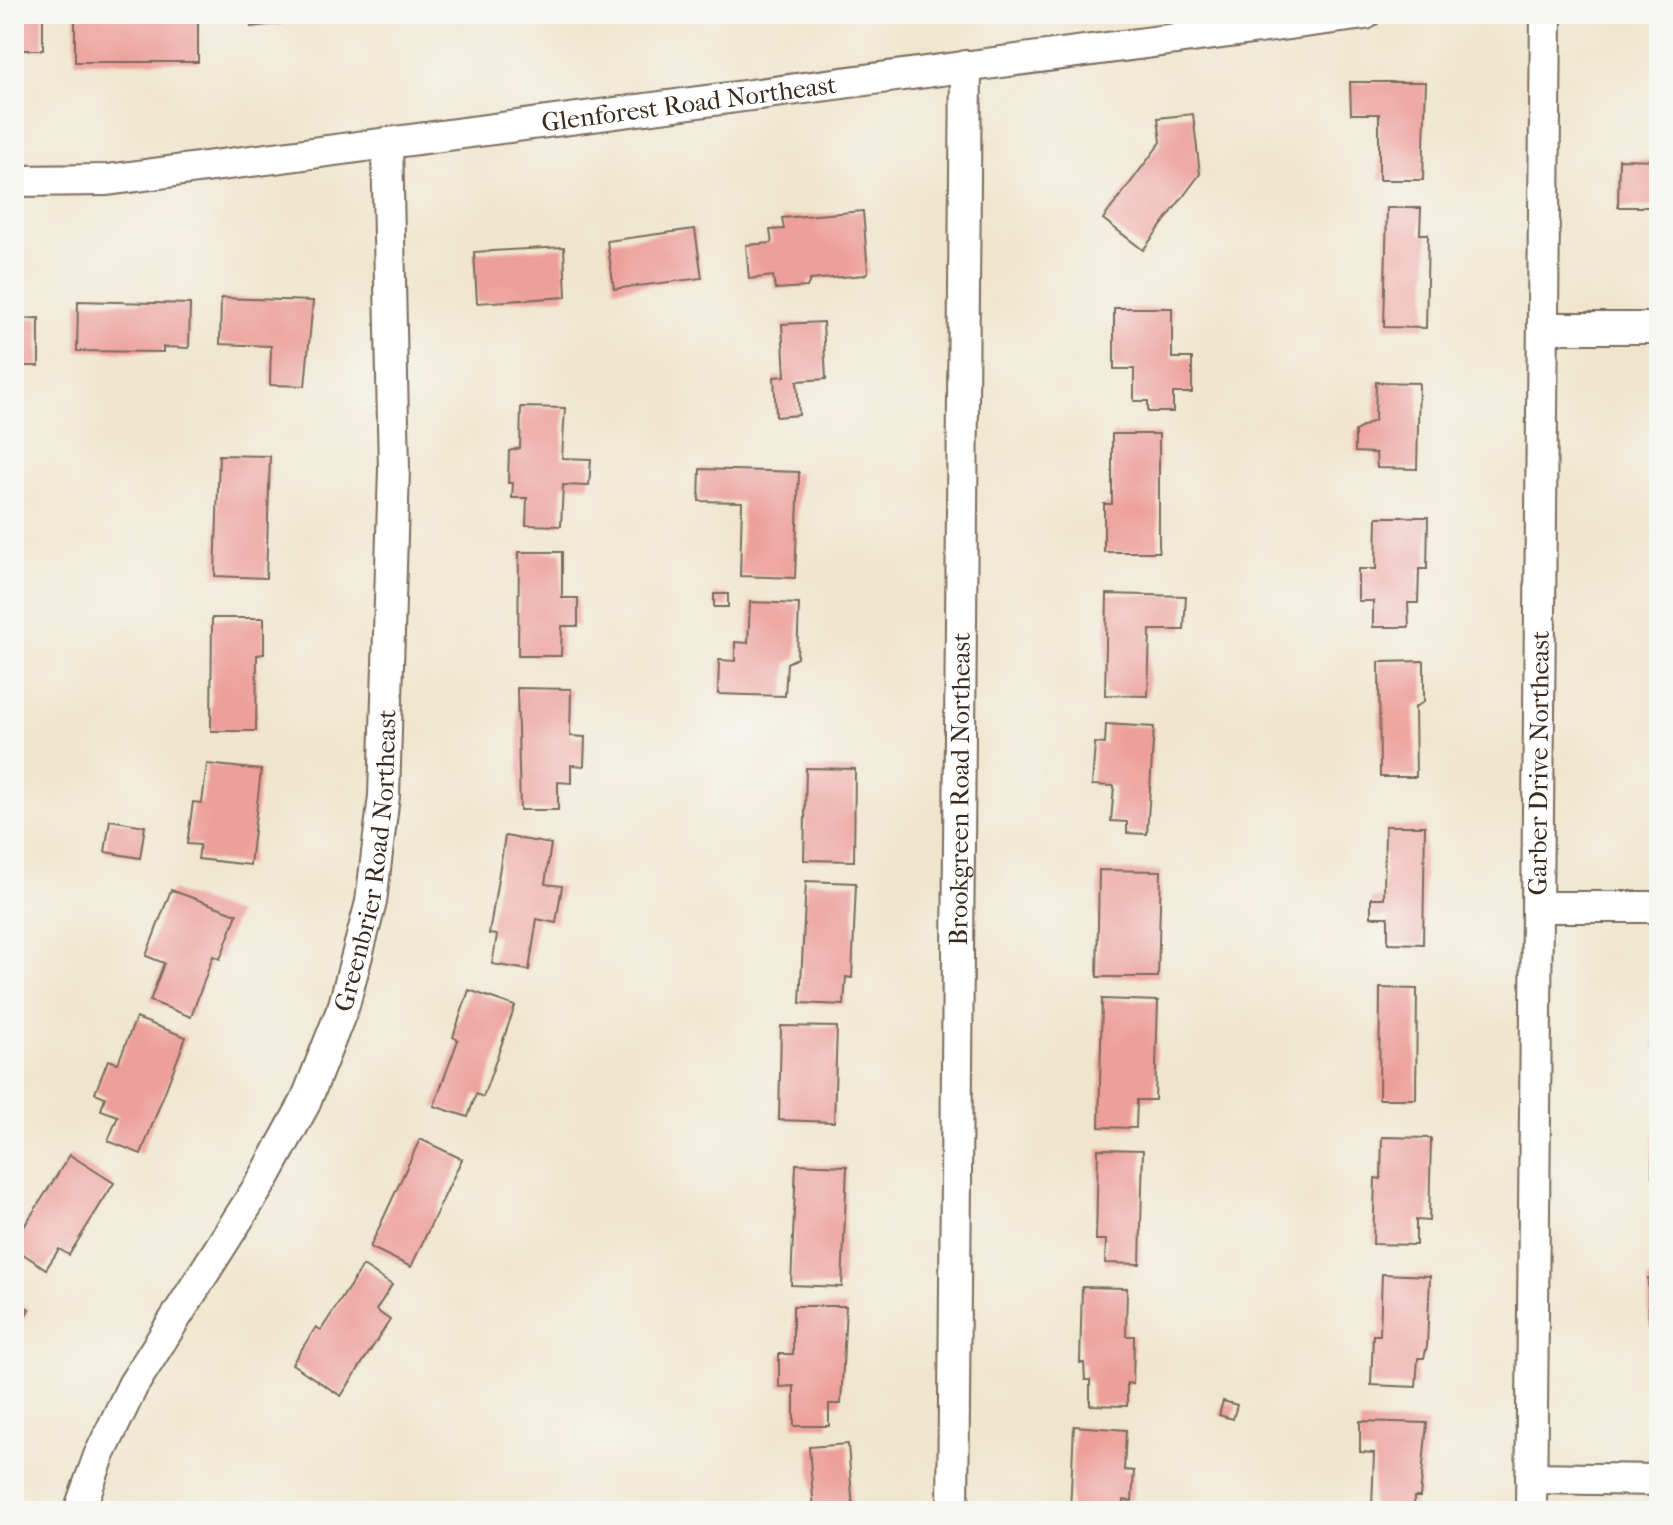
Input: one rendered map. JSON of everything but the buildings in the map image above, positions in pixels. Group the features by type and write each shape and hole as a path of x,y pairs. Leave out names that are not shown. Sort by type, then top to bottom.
{"street":[{"name":"Glenforest Road Northeast","path":"14,181 107,180 1365,14"},
{"name":"Garber Drive Northeast","path":"1531,1511 1546,14"},
{"name":"Brookgreen Road Northeast","path":"953,1511 966,66"},
{"name":"Greenbrier Road Northeast","path":"79,1511 99,1456 133,1385 264,1178 305,1103 344,1005 371,902 384,796 394,469 387,143"},
{"path":"1545,328 1659,328"},
{"path":"1538,907 1659,907"},
{"path":"1531,1478 1659,1480"}]}
